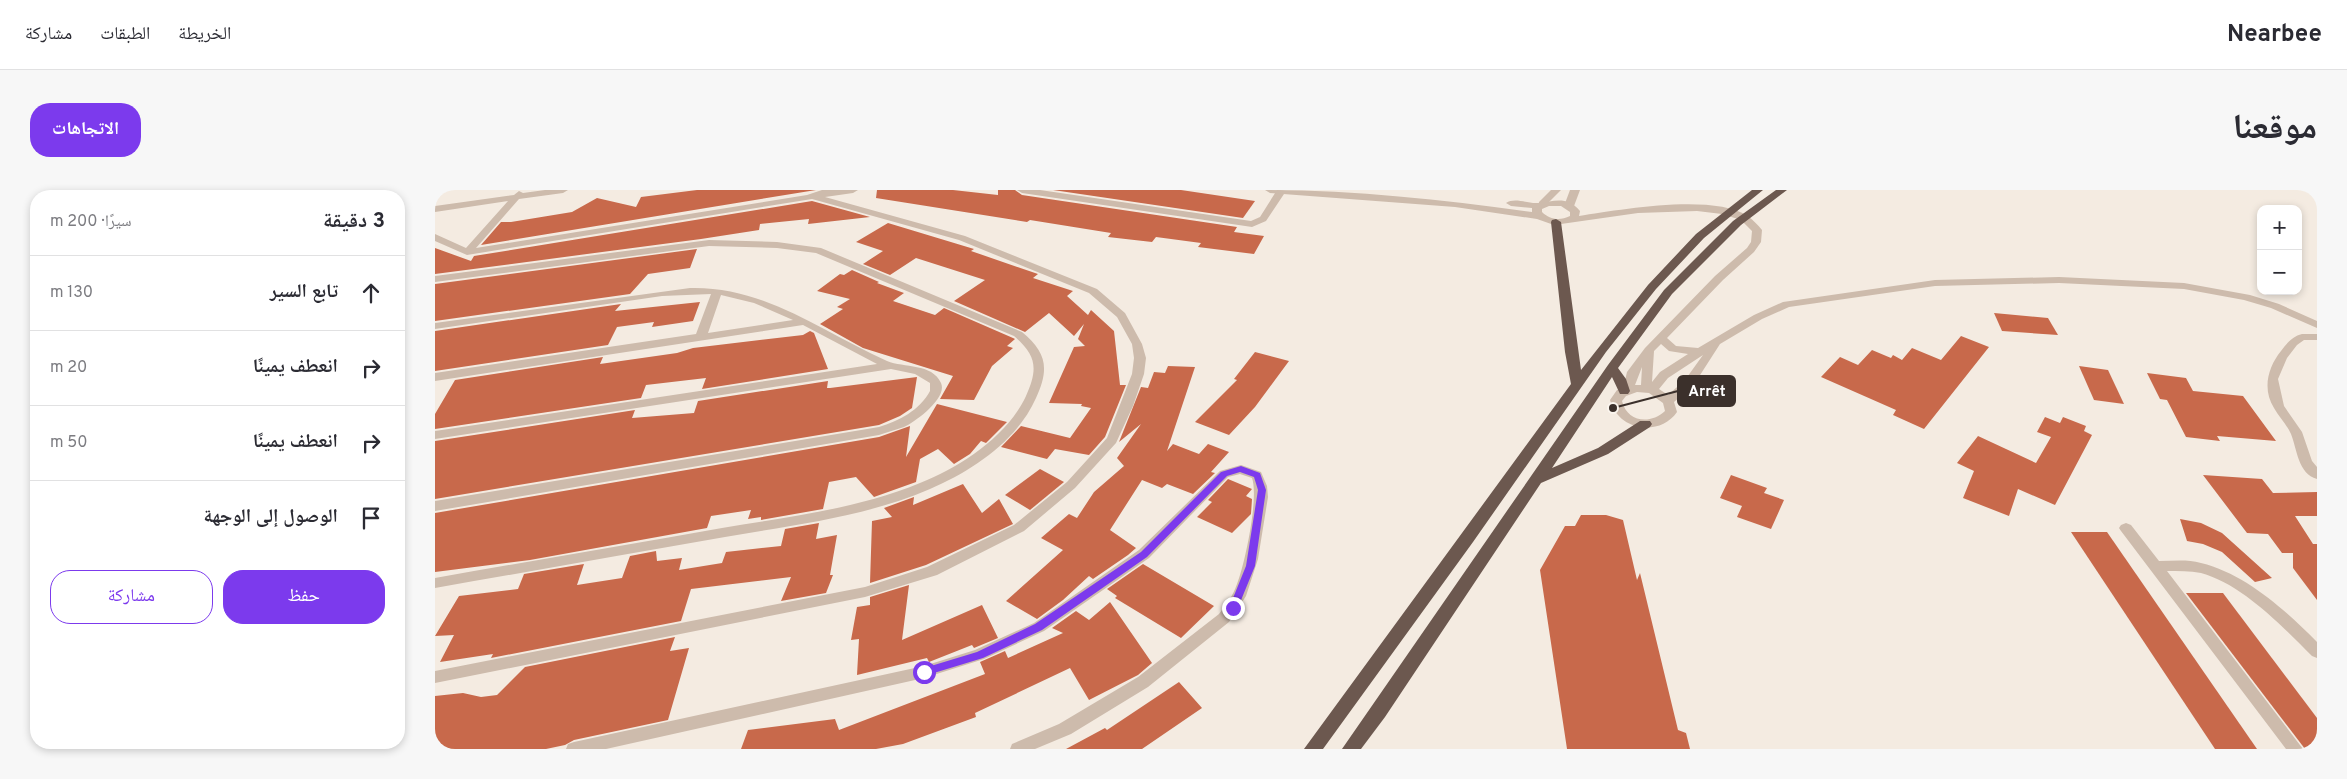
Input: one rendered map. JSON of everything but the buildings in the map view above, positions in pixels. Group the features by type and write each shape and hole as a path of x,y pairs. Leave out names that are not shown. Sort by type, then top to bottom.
{"highway":[{"path":"1313,749 1360,688 1602,349 1652,287 1699,236 1758,190"},
{"path":"1351,749 1379,712 1613,368 1668,292 1737,223 1782,190"},
{"path":"1561,222 1571,352 1577,383"},
{"path":"1613,368 1626,390"},
{"path":"1536,481 1603,451 1645,424"}],"street":[{"path":"435,209 520,193 563,190"},
{"path":"811,196 832,190"},
{"path":"435,237 467,252 853,190"},
{"path":"1022,190 1252,224 1263,219 1281,191"},
{"path":"1270,190 1540,209 1553,202 1571,207 1631,211"},
{"path":"1371,190 1540,209 1561,222 1631,211 1684,206 1719,208 1745,217 1755,225 1758,234 1751,250 1719,278 1649,350 1633,372 1626,390 1615,401 1620,413 1635,422 1645,424 1662,422 1668,418 1671,412 1668,400 1649,390 1626,390"},
{"path":"1540,209 1556,190"},
{"path":"1571,207 1575,190"},
{"path":"467,252 520,193"},
{"path":"435,677 865,592 932,571 1019,528 1071,485 1111,440 1127,406 1138,374 1140,358 1137,344 1121,315 1107,302 1093,291 995,250 811,196"},
{"path":"1561,222 1574,217 1575,211 1571,207"},
{"path":"435,279 709,243 745,243 799,247 834,256 1019,334 1034,347 1040,366 1033,393 1020,417 994,445 953,474 912,492 871,505 831,514 435,583"},
{"path":"1649,390 1664,375 1700,352 1758,317 1787,304 1906,286 1973,281 2059,280 2184,286 2246,297 2275,306 2317,325"},
{"path":"701,337 717,291"},
{"path":"435,326 666,293 717,291 756,301 803,322 889,366 926,375 934,380 937,387 935,394 915,417 900,425 874,432 435,506"},
{"path":"435,377 803,322"},
{"path":"2317,337 2302,337 2293,343 2282,357 2272,379 2278,406 2296,432 2306,463 2317,475"},
{"path":"1661,338 1673,348 1700,352"},
{"path":"1668,400 1689,383 1716,343"},
{"path":"1649,350 1649,390"},
{"path":"435,435 889,366"},
{"path":"574,749 924,672 979,655 1039,627 1144,554 1224,474 1241,469 1257,475 1262,490 1251,566 1233,608 1224,618 1143,682 1065,729 1018,749"},
{"path":"2126,528 2295,749"},
{"path":"2155,566 2200,567 2221,576 2283,618 2317,652"}],"place":[{"name":"Arrêt","path":"1613,408"}],"route":[{"path":"924,672 949,666 979,655 1039,627 1144,554 1217,480 1224,474 1241,469 1248,470 1257,475 1262,490 1251,566 1233,608"}]}
